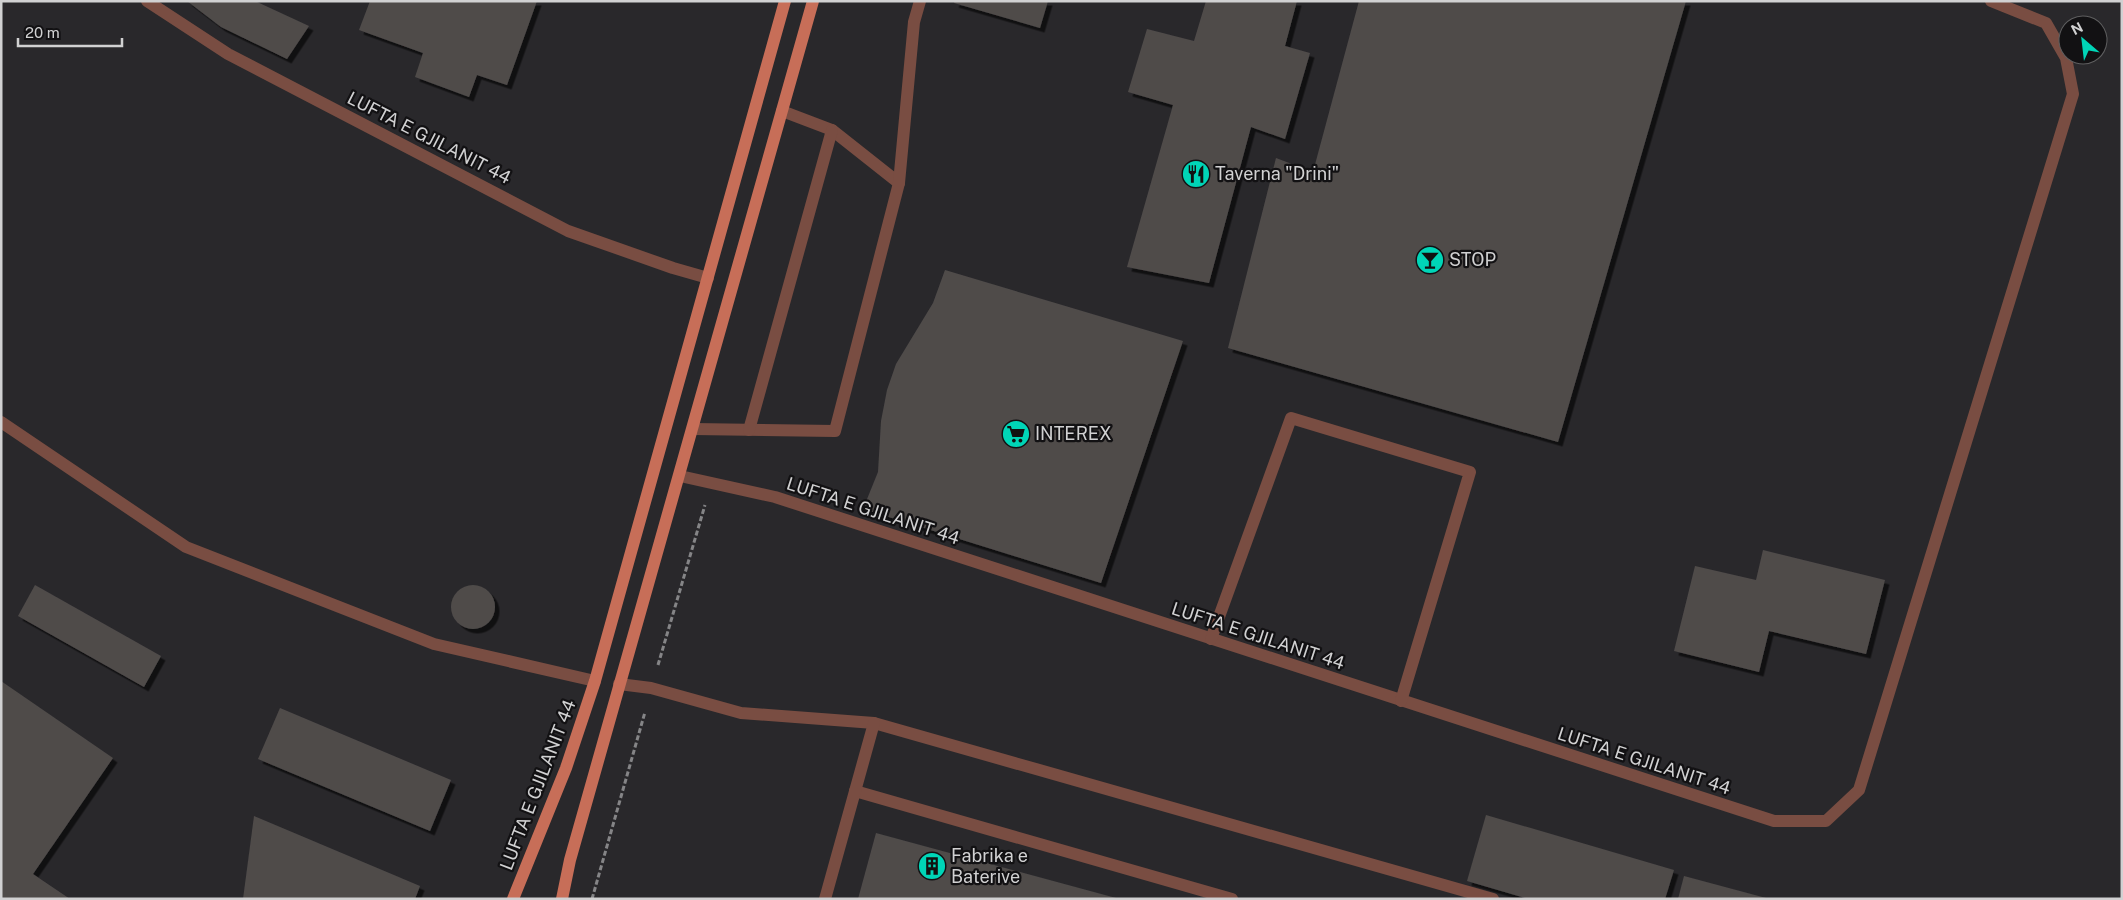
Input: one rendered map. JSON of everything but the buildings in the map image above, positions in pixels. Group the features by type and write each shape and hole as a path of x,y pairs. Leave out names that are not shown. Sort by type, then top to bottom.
{"main road":[{"name":"LUFTA E GJILANIT 44","path":"513,899 566,768 595,681 784,1"},
{"path":"562,899 570,860 680,476 812,1"}],"street":[{"name":"LUFTA E GJILANIT 44","path":"147,1 228,54 568,231 673,268 708,278"},
{"path":"693,429 835,431 899,183 914,22 920,1"},
{"name":"LUFTA E GJILANIT 44","path":"680,476 775,497 1774,821 1826,821 1859,790 2073,94 2066,58 2046,23 1991,1"},
{"path":"782,111 832,130 899,183"},
{"path":"749,430 832,130"},
{"path":"1211,639 1290,418 1470,472 1401,701"},
{"path":"1,422 186,547 434,644 595,681"},
{"path":"619,684 651,688 741,713 874,722 1493,899"},
{"path":"825,899 874,722"},
{"path":"855,791 1232,899"}],"place":[{"name":"Taverna \"Drini\"","path":"1196,174"},
{"name":"STOP","path":"1430,260"},
{"name":"INTEREX","path":"1016,434"},
{"name":"Fabrika e Baterive","path":"932,866"}]}
